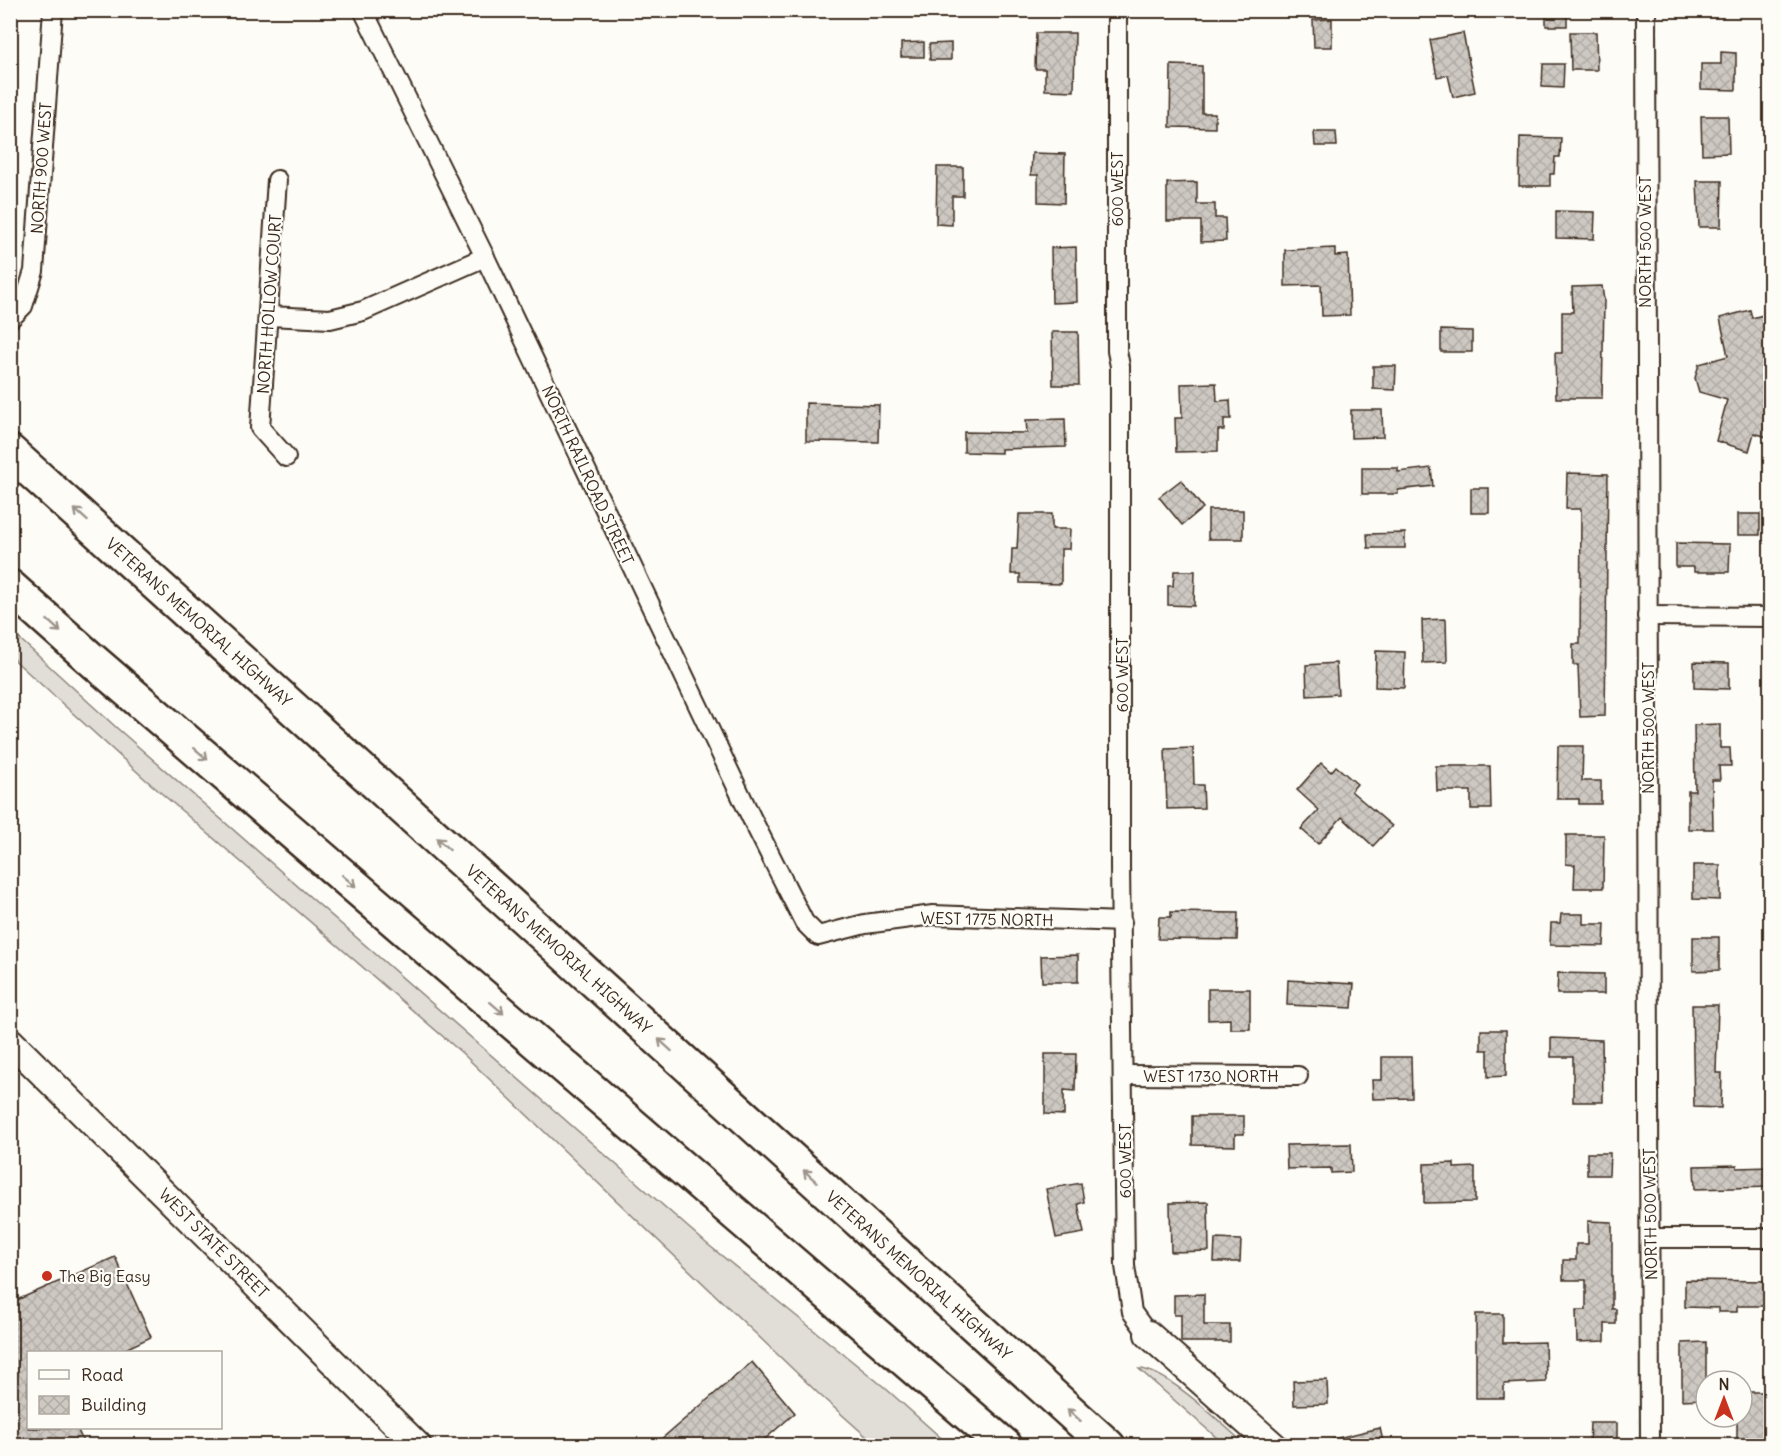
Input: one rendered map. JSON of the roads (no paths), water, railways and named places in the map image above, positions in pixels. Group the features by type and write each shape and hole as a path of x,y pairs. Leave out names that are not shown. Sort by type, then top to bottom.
{"highway":[{"name":"VETERANS MEMORIAL HIGHWAY","path":"10,452 1108,1446"},
{"path":"10,587 1005,1446"}],"main road":[{"name":"WEST STATE STREET","path":"10,1041 418,1446"},
{"path":"1148,1334 1274,1446"}],"street":[{"name":"NORTH 900 WEST","path":"10,319 23,306 34,270 53,10"},
{"name":"NORTH RAILROAD STREET","path":"363,10 485,257 752,819 804,922 818,936"},
{"name":"600 WEST","path":"1117,10 1125,1266 1132,1312 1148,1334"},
{"name":"NORTH 500 WEST","path":"1646,10 1650,1446"},
{"name":"NORTH HOLLOW COURT","path":"277,180 261,428 286,457"},
{"path":"269,316 330,319 363,310 485,257"},
{"path":"1647,616 1770,617"},
{"name":"WEST 1775 NORTH","path":"818,936 865,924 933,915 1122,922"},
{"name":"WEST 1730 NORTH","path":"1124,1075 1298,1076"},
{"path":"1650,1239 1770,1238"}],"place":[{"name":"The Big Easy","path":"47,1276"}]}
